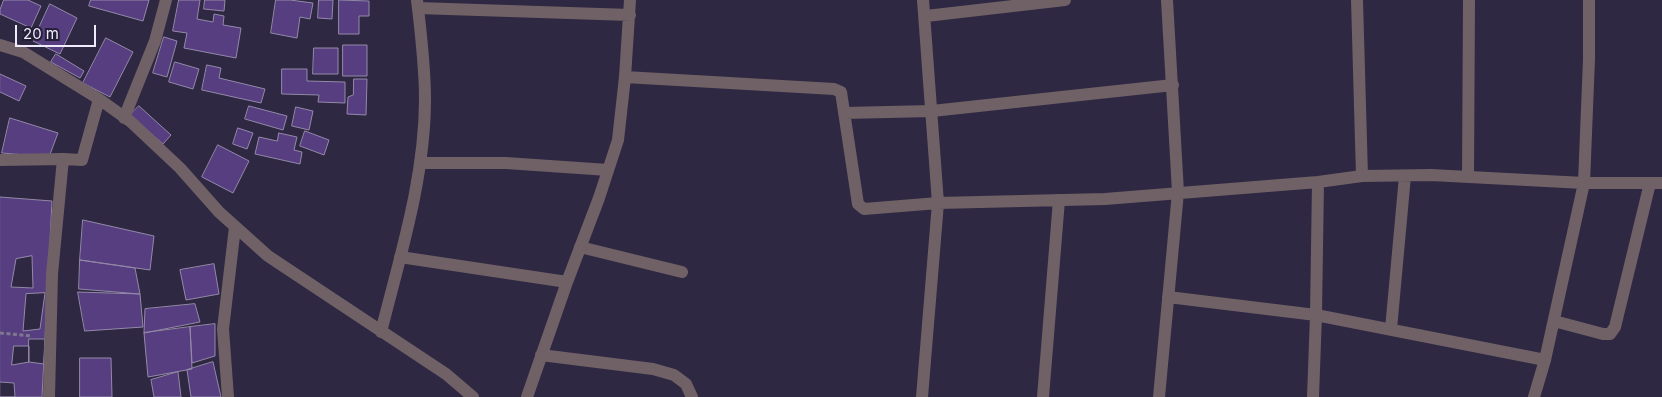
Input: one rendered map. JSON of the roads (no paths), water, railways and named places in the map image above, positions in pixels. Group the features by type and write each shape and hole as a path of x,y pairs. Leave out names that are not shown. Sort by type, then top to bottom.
{"street":[{"path":"124,118 155,41 166,0"},
{"path":"527,397 618,140 625,76 630,0"},
{"path":"922,397 938,203 926,16 923,0"},
{"path":"926,16 1065,0"},
{"path":"1159,397 1178,192 1167,0"},
{"path":"1358,0 1362,176"},
{"path":"1468,177 1469,0"},
{"path":"1534,397 1545,360 1584,183 1589,59 1589,0"},
{"path":"381,332 421,164 425,100 423,49 417,4 630,15"},
{"path":"0,45 22,52 99,99 124,118 180,168 219,212 268,256 446,374 473,397"},
{"path":"625,76 834,89 841,92 858,204 864,210 938,203 1105,199 1318,182 1362,176 1468,177 1584,183 1656,183 1615,327 1610,334 1603,334 1554,321"},
{"path":"844,113 932,111 1172,85"},
{"path":"0,160 82,160 99,99"},
{"path":"49,397 52,274 63,159"},
{"path":"421,164 506,163 608,170"},
{"path":"1391,329 1405,176"},
{"path":"1313,397 1318,182"},
{"path":"1043,397 1059,200"},
{"path":"228,397 223,329 235,227"},
{"path":"580,247 682,272"},
{"path":"400,256 567,282"},
{"path":"1168,298 1316,315 1545,360"},
{"path":"541,355 653,369 674,375 686,384 692,397"}]}
